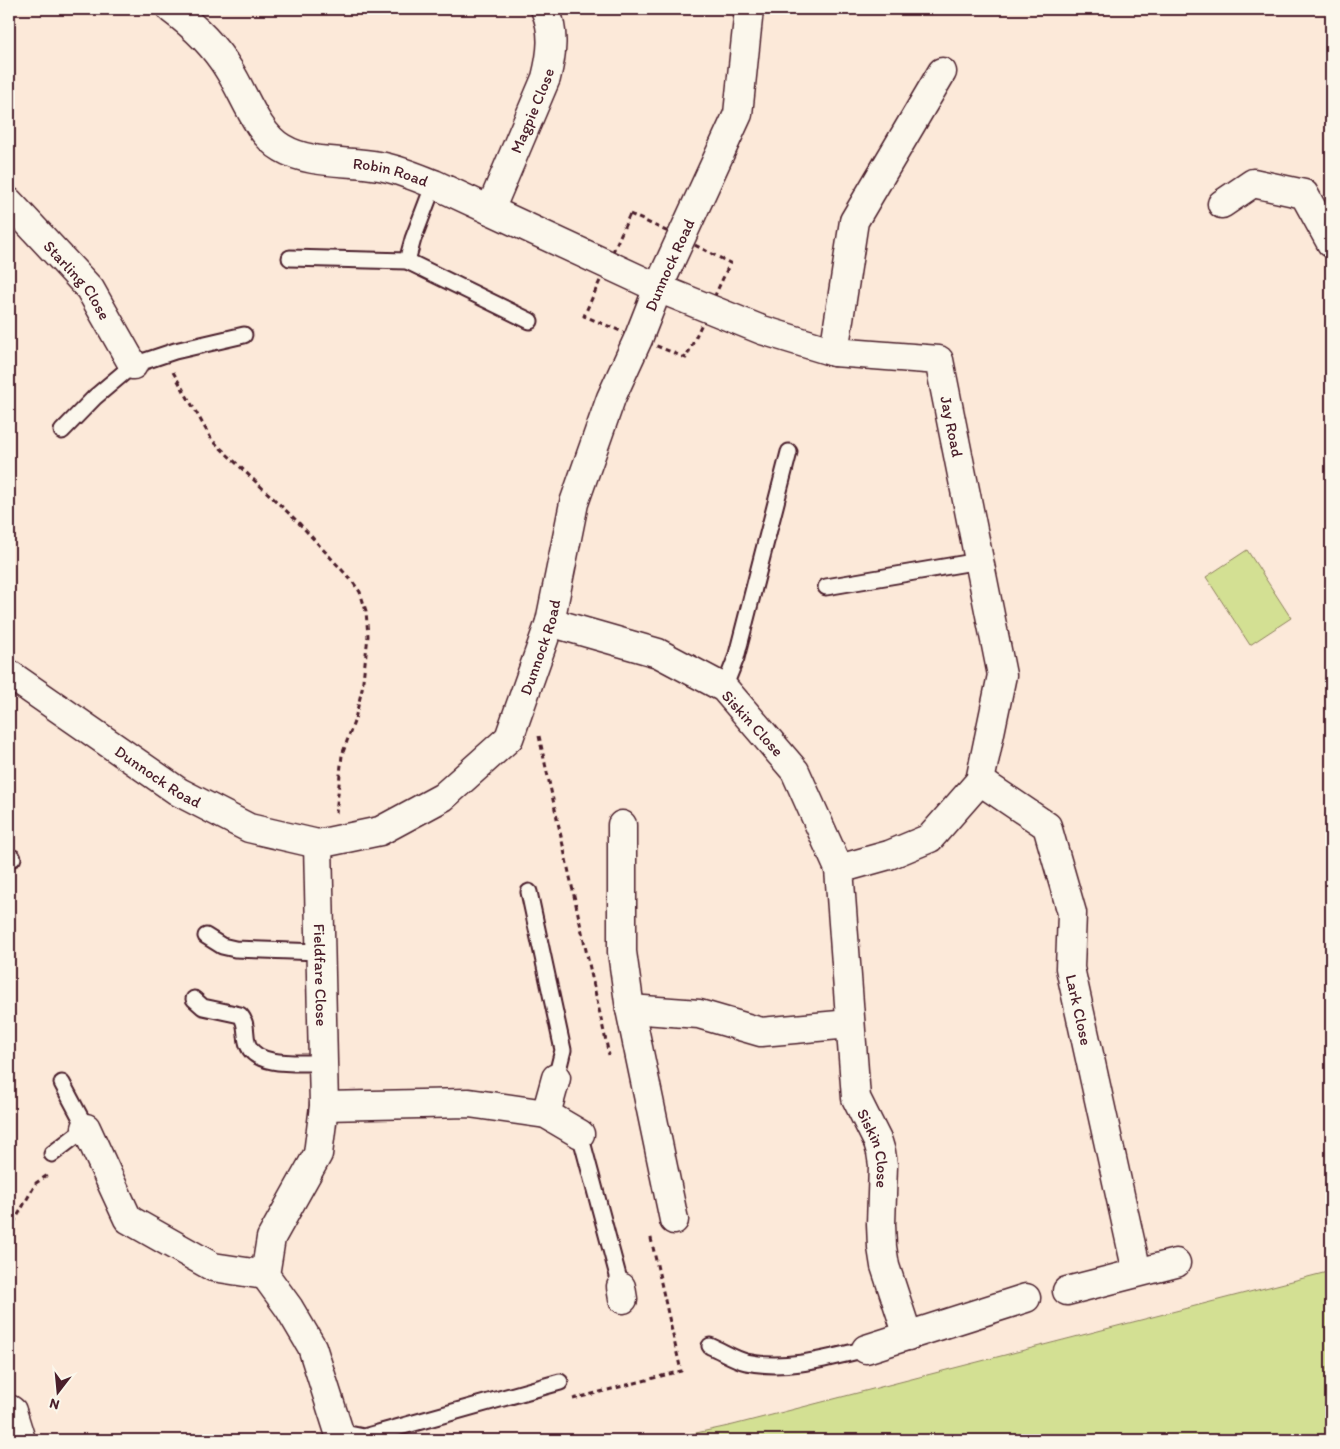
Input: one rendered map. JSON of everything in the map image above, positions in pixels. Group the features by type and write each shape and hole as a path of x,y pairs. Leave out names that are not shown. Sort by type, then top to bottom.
{"street":[{"name":"Robin Road","path":"171,9 208,42 229,70 262,127 272,141 282,149 296,155 315,159 379,166 404,172 434,184 658,288"},
{"name":"Magpie Close","path":"490,210 546,78 552,55 552,39 550,20 545,9"},
{"name":"Dunnock Road","path":"9,674 179,792 249,828 326,843 380,831 442,797 509,738 550,622 574,504 611,398 638,339 658,288 738,114 749,9"},
{"path":"834,352 854,221 942,72"},
{"path":"1222,204 1253,183 1304,194 1331,243"},
{"name":"Starling Close","path":"9,202 90,289 134,365"},
{"name":"Jay Road","path":"658,288 762,330 834,352 939,360 1002,675 980,781"},
{"name":"Siskin Close","path":"550,622 658,653 724,688 795,771 839,869 856,1098 878,1142 882,1158 882,1247 885,1266 908,1336"},
{"path":"839,869 889,855 930,838 980,781"},
{"name":"Lark Close","path":"980,781 1047,826 1072,913 1070,968 1137,1272"},
{"path":"622,825 622,952 630,1009 674,1220"},
{"name":"Fieldfare Close","path":"264,1275 271,1238 318,1154 324,1106 320,952 326,843"},
{"path":"630,1009 699,1014 761,1032 850,1024"},
{"path":"546,1114 556,1078"},
{"path":"324,1106 469,1103 546,1114 580,1134"},
{"path":"86,1128 128,1220 213,1267 264,1275 289,1308 312,1347 334,1436"},
{"path":"1067,1291 1176,1263"},
{"path":"866,1349 1026,1298"},
{"path":"9,1409 12,1411 21,1440"}],"lane":[{"path":"406,262 413,238 434,184"},
{"path":"290,258 406,262 530,321"},
{"path":"62,431 95,396 134,365 163,355 244,335"},
{"path":"724,688 736,658 789,452"},
{"path":"826,587 979,561"},
{"path":"529,892 564,1050 556,1078"},
{"path":"206,936 222,946 235,949 320,952"},
{"path":"194,999 203,1007 240,1015 245,1020 247,1042 251,1052 258,1058 270,1061 323,1063"},
{"path":"52,1154 86,1128 62,1083"},
{"path":"580,1134 622,1293"},
{"path":"710,1346 745,1362 767,1364 815,1362 866,1349"},
{"path":"334,1436 364,1437 560,1382"}],"path":[{"path":"163,355 212,440 297,522 360,592 366,611 368,636 362,689 355,719 342,755 326,843"},
{"path":"9,1231 36,1183 51,1173 52,1154"}],"green space":[{"path":"1247,550 1291,618 1250,645 1206,577"},
{"path":"1331,1271 1331,1440 664,1440 733,1425"}]}
